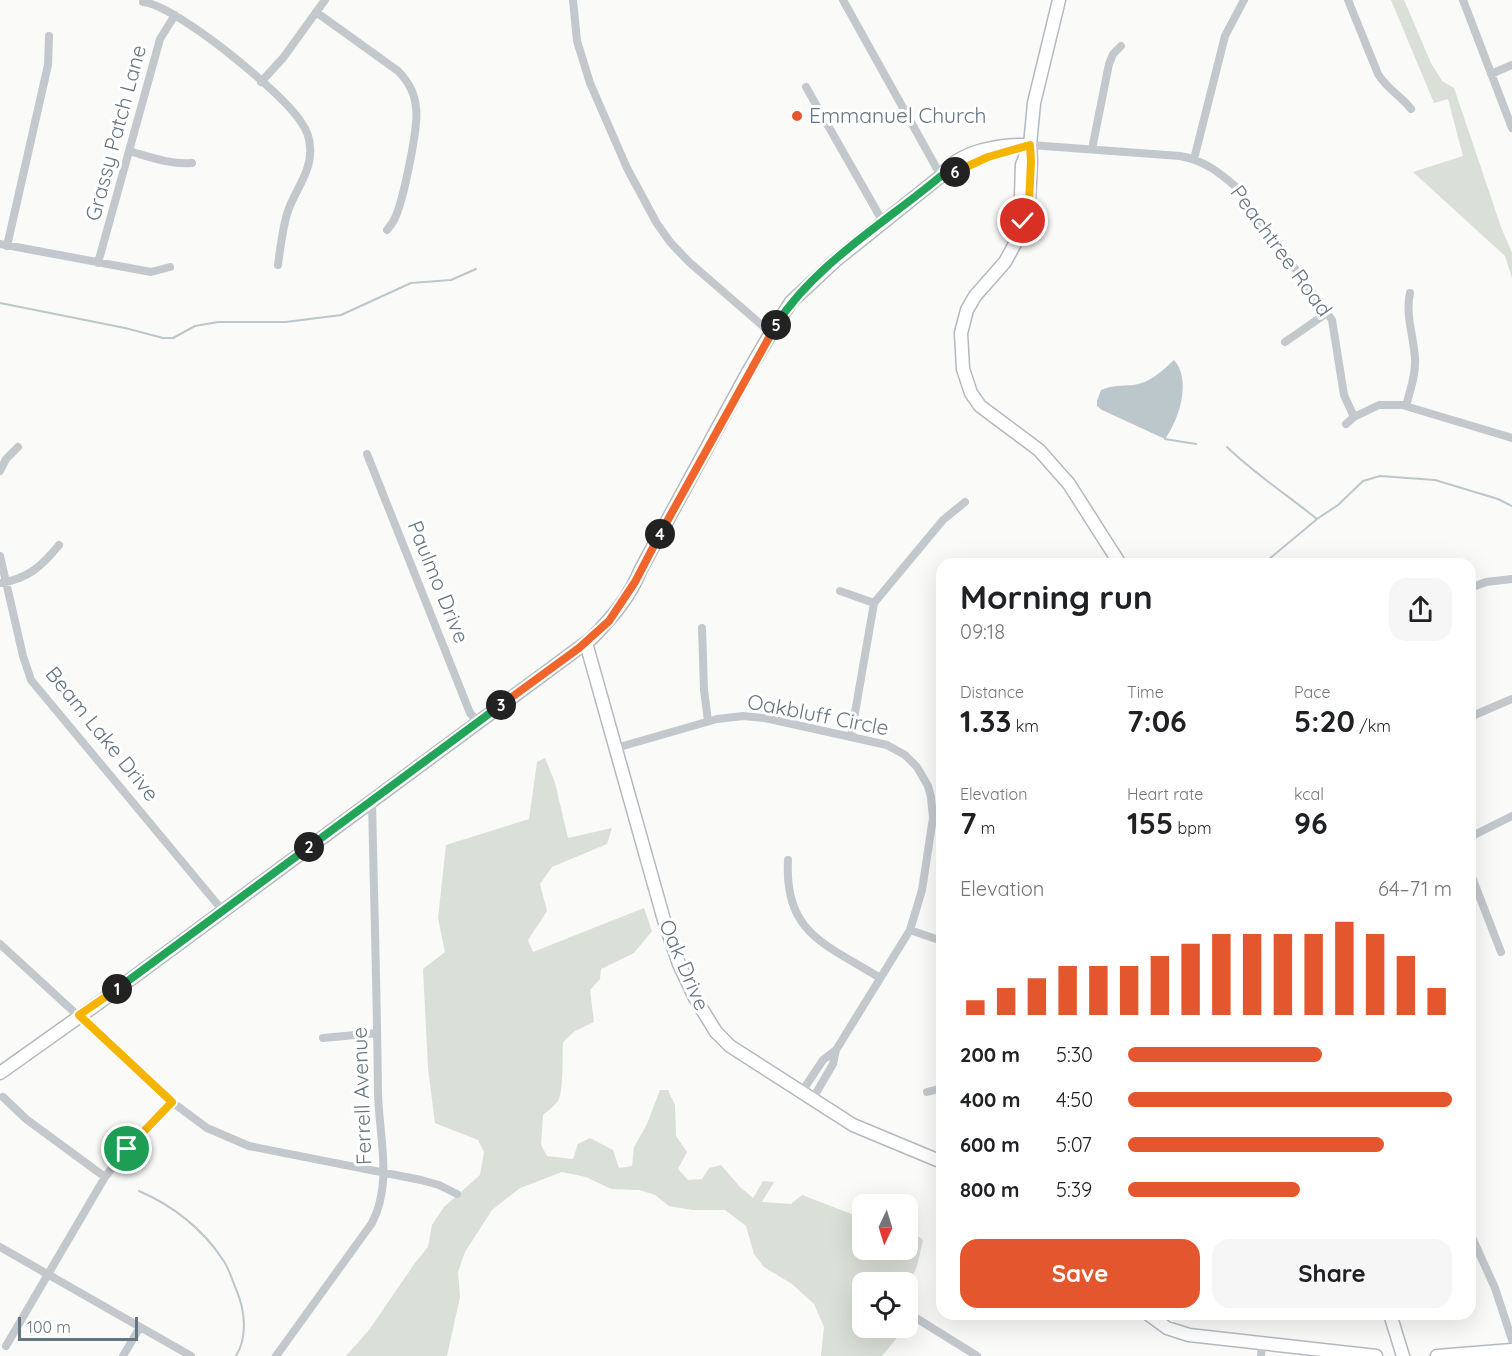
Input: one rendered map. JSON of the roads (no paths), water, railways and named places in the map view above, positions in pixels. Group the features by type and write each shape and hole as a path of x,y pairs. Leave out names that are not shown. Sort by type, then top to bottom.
{"street":[{"path":"261,82 283,58 326,0"},
{"path":"573,0 577,41 590,83 627,168 656,222 670,242 690,262 771,333"},
{"path":"843,0 941,176"},
{"path":"1059,0 1034,103 1030,145 1022,165 1021,202 1024,214 1019,235 1005,262 975,296 967,310 961,333 961,348 966,379 971,393 980,406 1039,450 1069,484 1116,558"},
{"path":"1194,159 1226,36 1244,0"},
{"path":"1348,0 1378,74 1384,84 1411,109"},
{"path":"1463,0 1512,128"},
{"path":"143,2 151,2 175,15 221,46 300,121 310,148 307,169 287,212 278,265"},
{"path":"316,12 398,71 413,92 417,113 415,132 398,211 387,230"},
{"name":"Grassy Patch Lane","path":"98,263 160,39 175,15"},
{"path":"50,36 48,65 4,245 151,272 170,267"},
{"path":"1092,149 1109,64 1113,54 1121,46"},
{"path":"1491,74 1512,65"},
{"path":"806,87 883,222"},
{"name":"Peachtree Road","path":"0,1072 100,1002 586,643 615,614 635,582 640,569 771,333 791,302 808,284 941,176 947,168 1000,146 1030,145 1180,156 1194,159 1216,171 1236,187 1332,320 1344,395 1354,417"},
{"path":"129,151 169,162 192,163"},
{"path":"1406,406 1414,377 1415,360 1408,310 1410,293"},
{"path":"1285,342 1326,313"},
{"path":"1346,424 1354,417 1379,405 1406,406 1512,438"},
{"path":"0,471 6,459 18,447"},
{"name":"Paulmo Drive","path":"367,454 470,713 478,722"},
{"path":"851,736 874,603 943,520 964,502"},
{"path":"3,582 35,571 59,545"},
{"name":"Beam Lake Drive","path":"0,556 3,582 31,680 223,911"},
{"path":"1476,586 1486,582 1512,579"},
{"path":"840,591 874,603"},
{"path":"702,628 704,690 708,722"},
{"name":"Oak Drive","path":"586,643 665,926 695,998 710,1024 721,1038 763,1069 806,1096 862,1129 936,1160"},
{"path":"1476,714 1512,699"},
{"name":"Oakbluff Circle","path":"616,748 731,716 754,716 877,741 897,750 917,767 928,786 933,818 922,890 910,930 836,1050 833,1064 806,1096"},
{"name":"Ferrell Avenue","path":"276,1356 372,1223 381,1203 384,1172 378,1100 372,801"},
{"path":"1476,834 1512,816"},
{"path":"788,860 790,899 801,922 820,940 880,978"},
{"path":"1476,887 1501,952"},
{"path":"910,930 936,939"},
{"path":"0,944 172,1102 207,1128 249,1146 384,1172 439,1185 457,1194"},
{"path":"323,1038 377,1034"},
{"name":"Oakbluff Circle","path":"806,1096 823,1060 836,1050"},
{"path":"927,1092 936,1090"},
{"path":"3,1097 35,1126 105,1177"},
{"path":"6,1346 105,1177 127,1149 172,1102"},
{"path":"1476,1246 1495,1288 1512,1340"},
{"path":"0,1247 191,1356"},
{"path":"918,1319 977,1356"},
{"path":"1157,1320 1176,1332 1262,1350 1376,1356"},
{"path":"1392,1320 1404,1356"},
{"path":"123,1356 140,1327"},
{"path":"1437,1356 1512,1350"}],"waterway":[{"path":"0,303 163,338 173,338 195,326 218,322 286,322 341,315 411,283 451,280 476,269"},
{"path":"1165,437 1165,439 1196,444"},
{"path":"1227,447 1317,519 1338,505 1363,481 1380,476 1435,480 1498,499 1512,506"},
{"path":"1270,558 1316,520"},
{"path":"139,1191 163,1203 186,1219 206,1238 225,1263 239,1297 243,1314 244,1332 236,1356"}],"place":[{"name":"Emmanuel Church","path":"797,116"}]}
